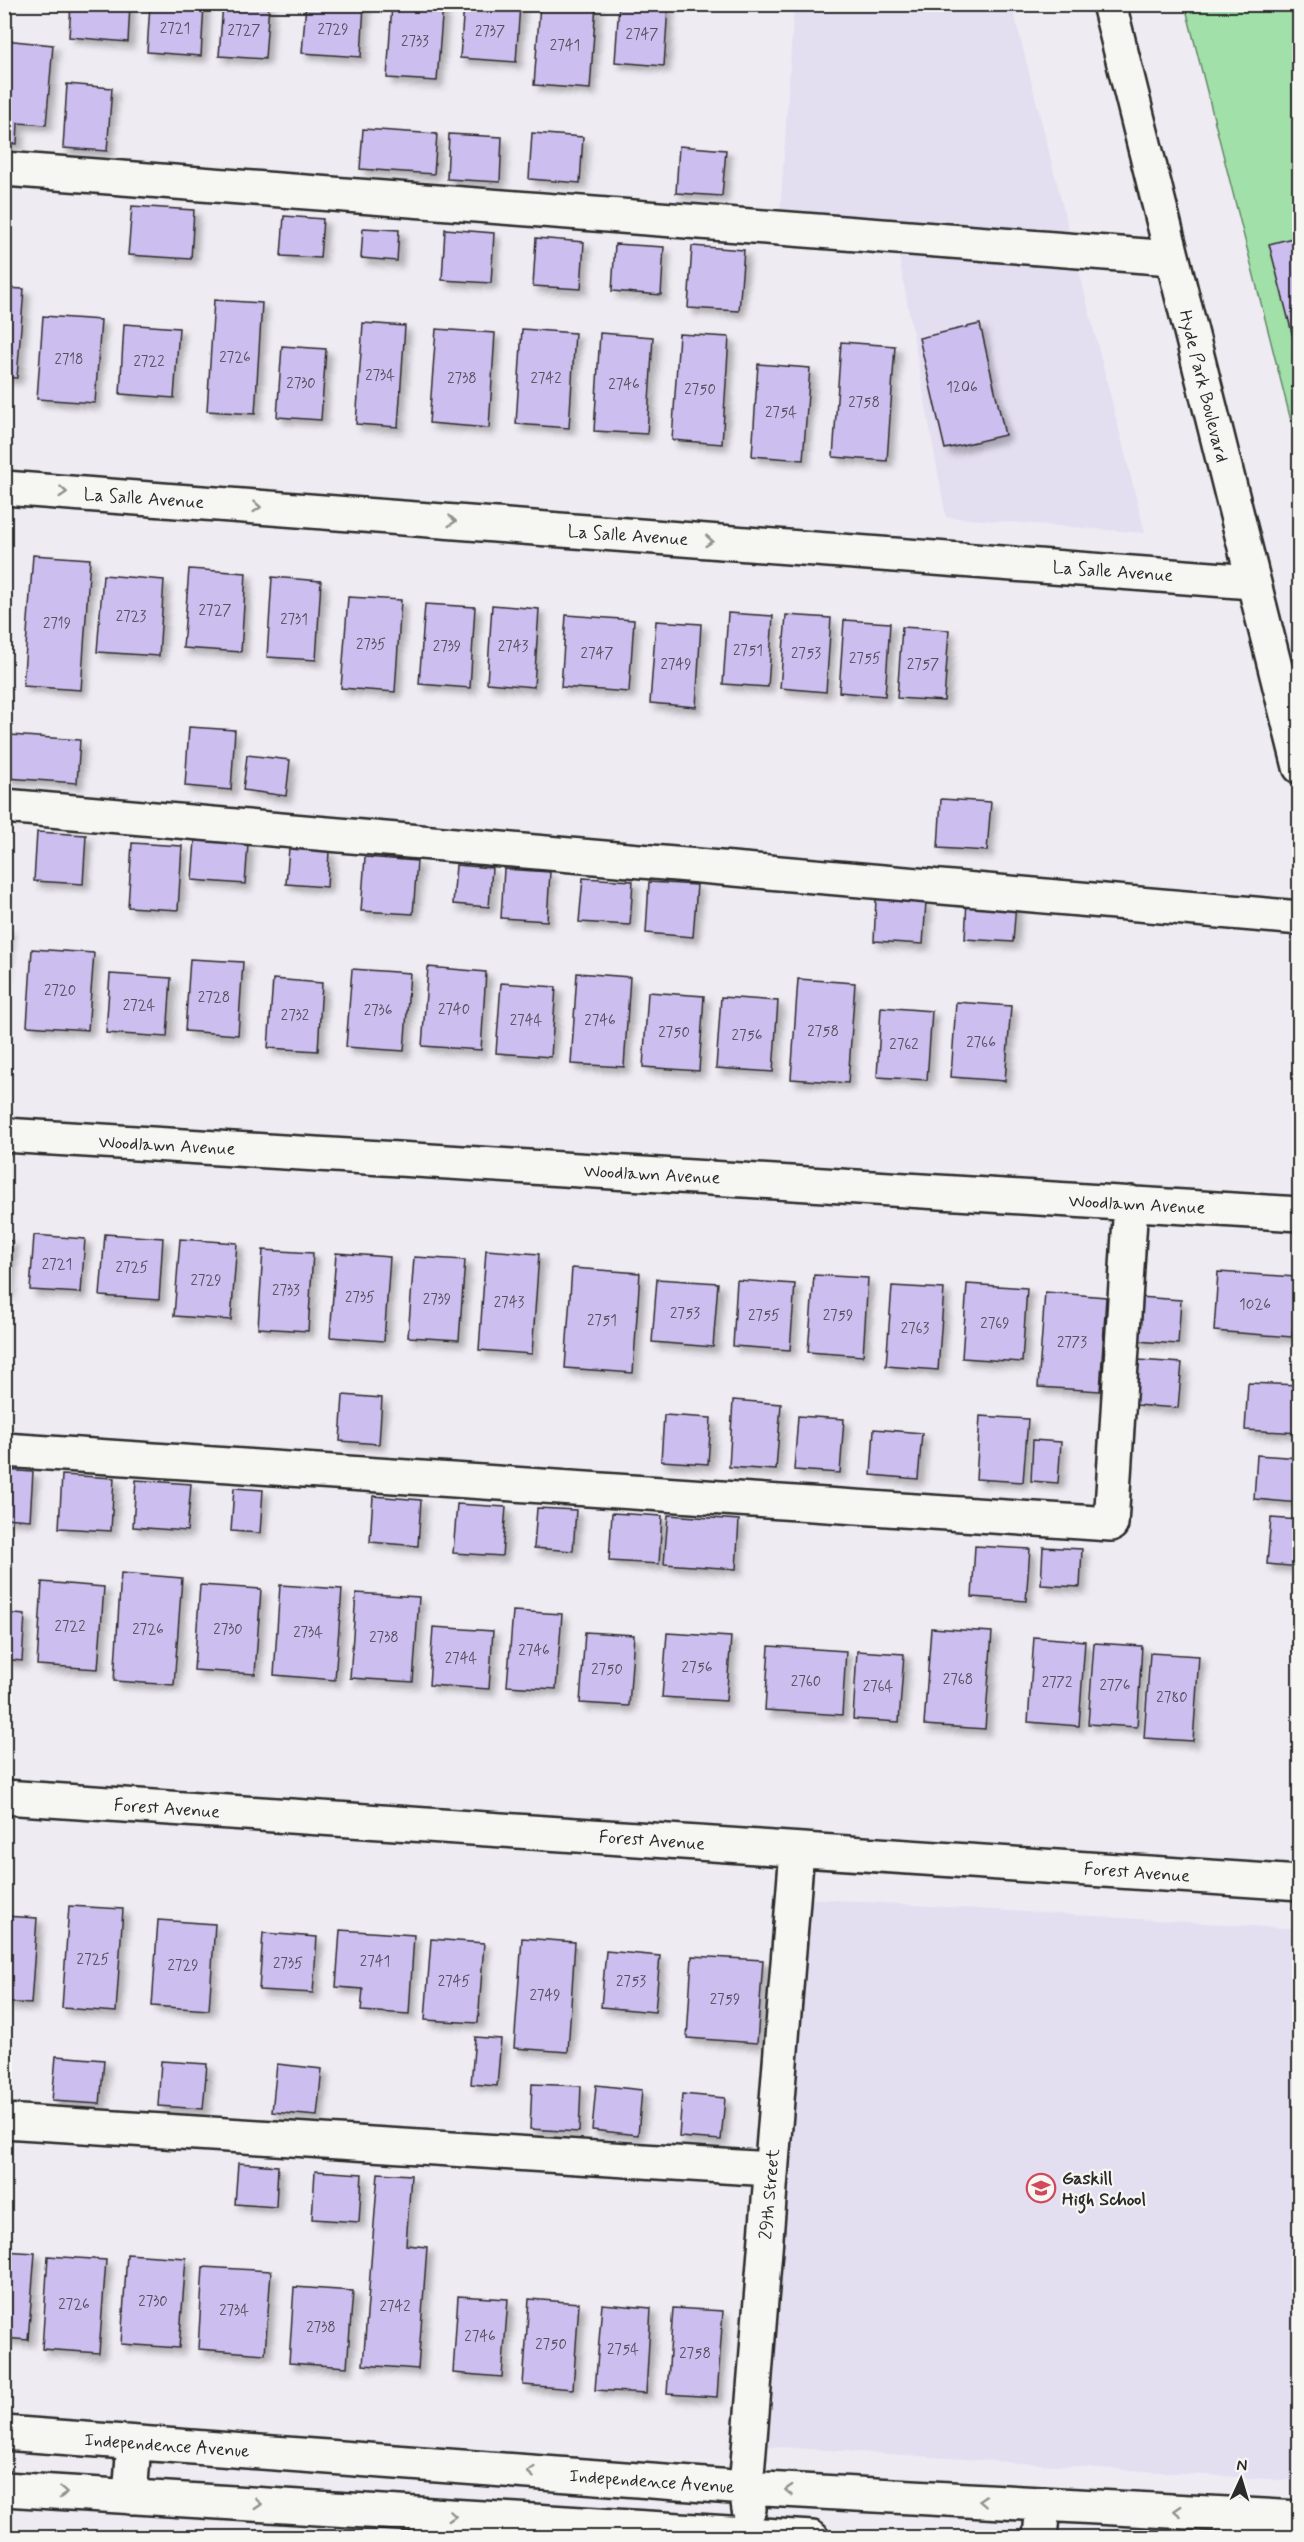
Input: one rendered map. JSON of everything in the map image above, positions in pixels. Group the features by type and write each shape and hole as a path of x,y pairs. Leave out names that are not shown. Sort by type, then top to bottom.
{"street":[{"name":"Hyde Park Boulevard","path":"1109,4 1252,582 1290,690 1299,767"},
{"path":"4,169 1172,258"},
{"name":"La Salle Avenue","path":"4,488 1252,582"},
{"path":"4,806 1299,918"},
{"name":"Woodlawn Avenue","path":"4,1135 1299,1214"},
{"path":"4,1450 1111,1524 1131,1203"},
{"name":"Forest Avenue","path":"4,1797 1299,1883"},
{"name":"29th Street","path":"754,2536 746,2488 797,1850"},
{"path":"4,2121 771,2169"},
{"name":"Independence Avenue","path":"4,2433 746,2488 1043,2504 1211,2525 1299,2518"},
{"path":"130,2497 134,2443"},
{"path":"4,2489 812,2538"},
{"path":"1040,2538 1043,2504"}],"shaded area":[{"path":"794,5 1012,5 1145,533 946,517 893,224 780,214"},
{"name":"Gaskill High School","path":"803,1898 1299,1929 1299,2481 765,2446"}],"green space":[{"path":"1185,5 1299,5 1299,452"}],"building":[{"path":"71,4 130,4 128,42 69,37"},
{"path":"150,4 204,4 201,56 147,52"},
{"path":"223,4 269,4 265,59 219,56"},
{"path":"306,4 364,4 361,57 302,53"},
{"path":"392,4 443,4 437,81 387,78"},
{"path":"464,4 520,4 516,62 460,58"},
{"path":"540,4 596,4 590,89 534,85"},
{"path":"619,4 668,6 664,66 615,62"},
{"path":"4,40 53,45 46,125 18,123 17,144 4,143"},
{"path":"67,84 112,88 107,151 63,148"},
{"path":"363,129 437,134 434,174 360,169"},
{"path":"532,133 583,137 580,183 529,179"},
{"path":"449,134 502,137 500,182 447,179"},
{"path":"679,146 726,150 722,196 676,193"},
{"path":"132,206 194,210 191,259 128,255"},
{"path":"284,216 323,219 320,258 281,256"},
{"path":"363,228 399,230 397,261 361,258"},
{"path":"445,229 494,233 491,283 442,280"},
{"path":"1300,236 1300,364 1269,244"},
{"path":"536,238 584,242 581,289 533,286"},
{"path":"615,244 664,247 661,295 612,291"},
{"path":"692,246 744,250 739,311 688,308"},
{"path":"4,288 24,289 17,378 4,377"},
{"path":"214,300 262,303 255,414 207,411"},
{"path":"43,316 101,320 95,403 37,399"},
{"path":"363,323 405,326 398,427 356,424"},
{"path":"124,324 179,328 174,398 120,394"},
{"path":"980,324 1005,435 945,449 919,338"},
{"path":"436,329 495,333 489,428 429,423"},
{"path":"522,329 575,333 569,428 516,424"},
{"path":"600,333 653,337 647,434 594,431"},
{"path":"679,334 729,337 722,444 672,440"},
{"path":"841,342 895,346 887,461 833,457"},
{"path":"282,346 326,349 321,420 277,417"},
{"path":"758,364 810,368 803,460 752,456"},
{"path":"33,555 90,559 81,690 23,686"},
{"path":"189,569 246,573 241,652 183,648"},
{"path":"103,575 164,580 159,656 97,652"},
{"path":"272,577 321,581 316,660 267,657"},
{"path":"348,597 401,600 395,692 341,688"},
{"path":"425,604 475,607 470,688 419,684"},
{"path":"492,605 539,609 534,687 487,683"},
{"path":"728,613 773,616 768,687 723,684"},
{"path":"566,615 634,620 629,692 561,687"},
{"path":"786,615 831,618 826,692 780,688"},
{"path":"844,620 890,623 885,696 839,692"},
{"path":"656,621 701,624 696,707 650,703"},
{"path":"902,627 949,630 944,701 897,698"},
{"path":"189,727 235,730 231,790 185,786"},
{"path":"10,735 80,740 77,783 7,778"},
{"path":"247,755 290,760 286,796 243,790"},
{"path":"941,799 991,802 987,851 938,848"},
{"path":"37,832 86,835 83,884 34,881"},
{"path":"195,840 248,844 245,884 192,880"},
{"path":"132,843 182,846 178,910 128,907"},
{"path":"289,848 329,851 327,887 286,884"},
{"path":"365,857 417,861 413,914 361,911"},
{"path":"456,865 492,868 489,907 453,904"},
{"path":"504,869 550,872 547,921 501,918"},
{"path":"583,878 633,881 630,925 579,922"},
{"path":"649,882 697,885 693,937 646,933"},
{"path":"876,899 926,902 923,944 874,941"},
{"path":"967,900 1016,903 1013,942 965,939"},
{"path":"4,929 8,929 4,979"},
{"path":"32,949 94,953 88,1030 27,1026"},
{"path":"190,959 243,962 238,1035 185,1031"},
{"path":"428,967 486,972 481,1050 422,1046"},
{"path":"352,969 410,973 404,1051 346,1047"},
{"path":"577,973 630,977 624,1067 571,1064"},
{"path":"110,974 171,978 167,1037 106,1033"},
{"path":"273,979 322,983 318,1051 268,1048"},
{"path":"798,979 855,983 848,1083 791,1079"},
{"path":"501,983 556,987 551,1057 496,1053"},
{"path":"648,992 704,996 699,1071 643,1067"},
{"path":"721,997 778,1001 773,1072 716,1068"},
{"path":"956,1002 1011,1006 1005,1081 951,1077"},
{"path":"881,1007 932,1011 927,1080 877,1077"},
{"path":"105,1234 163,1238 159,1300 100,1296"},
{"path":"34,1235 85,1239 81,1293 30,1290"},
{"path":"180,1239 237,1243 231,1320 174,1316"},
{"path":"4,1240 12,1241 8,1292 4,1292"},
{"path":"263,1250 313,1253 308,1331 258,1328"},
{"path":"486,1250 539,1254 532,1354 479,1350"},
{"path":"336,1253 390,1257 384,1341 330,1337"},
{"path":"414,1257 465,1260 459,1340 408,1337"},
{"path":"572,1268 640,1273 633,1373 565,1368"},
{"path":"1218,1272 1296,1277 1292,1337 1214,1331"},
{"path":"814,1275 868,1278 863,1356 808,1352"},
{"path":"657,1279 718,1283 713,1347 652,1342"},
{"path":"737,1280 795,1284 790,1350 733,1346"},
{"path":"967,1284 1027,1288 1022,1362 962,1358"},
{"path":"892,1286 944,1289 938,1370 886,1366"},
{"path":"1045,1292 1106,1297 1100,1391 1038,1387"},
{"path":"1139,1297 1181,1300 1178,1344 1136,1341"},
{"path":"1138,1360 1182,1363 1178,1408 1135,1405"},
{"path":"1248,1383 1300,1385 1300,1433 1245,1430"},
{"path":"343,1395 382,1398 379,1444 340,1441"},
{"path":"733,1400 781,1404 776,1470 729,1467"},
{"path":"664,1415 711,1418 708,1464 661,1461"},
{"path":"798,1416 844,1419 840,1473 794,1470"},
{"path":"980,1416 1028,1419 1023,1482 976,1479"},
{"path":"874,1429 922,1433 918,1479 871,1475"},
{"path":"1033,1440 1061,1442 1058,1483 1031,1481"},
{"path":"1257,1455 1300,1458 1300,1503 1254,1499"},
{"path":"4,1470 33,1472 30,1520 4,1518"},
{"path":"62,1475 114,1478 111,1531 59,1528"},
{"path":"136,1480 191,1484 187,1531 133,1527"},
{"path":"234,1488 263,1490 260,1533 231,1531"},
{"path":"373,1496 421,1500 418,1546 370,1542"},
{"path":"457,1504 506,1507 502,1556 453,1553"},
{"path":"537,1508 576,1510 573,1551 534,1548"},
{"path":"612,1513 662,1516 659,1564 609,1561"},
{"path":"668,1515 739,1520 736,1569 664,1564"},
{"path":"1271,1518 1300,1520 1300,1567 1267,1564"},
{"path":"975,1546 1030,1549 1026,1601 972,1597"},
{"path":"1043,1547 1082,1549 1080,1587 1041,1585"},
{"path":"121,1573 182,1578 174,1685 114,1681"},
{"path":"42,1582 104,1587 98,1669 37,1665"},
{"path":"200,1585 261,1589 255,1674 194,1670"},
{"path":"280,1585 342,1589 335,1680 274,1675"},
{"path":"356,1593 419,1597 413,1682 350,1678"},
{"path":"513,1611 562,1614 556,1689 507,1686"},
{"path":"4,1613 25,1615 22,1661 4,1659"},
{"path":"433,1627 493,1631 489,1689 429,1685"},
{"path":"931,1628 992,1632 985,1729 924,1725"},
{"path":"585,1632 634,1635 629,1706 580,1703"},
{"path":"667,1633 731,1637 726,1701 662,1697"},
{"path":"1034,1637 1085,1641 1079,1726 1028,1722"},
{"path":"1094,1643 1142,1646 1137,1727 1088,1724"},
{"path":"769,1646 846,1651 842,1715 765,1710"},
{"path":"857,1651 904,1654 899,1722 853,1719"},
{"path":"1150,1653 1199,1656 1193,1741 1144,1738"},
{"path":"69,1906 123,1909 116,2012 62,2008"},
{"path":"4,1916 37,1918 31,2004 4,2002"},
{"path":"158,1920 215,1924 209,2010 152,2006"},
{"path":"340,1930 414,1935 409,2014 361,2011 363,1989 336,1987"},
{"path":"263,1933 317,1937 313,1993 259,1990"},
{"path":"522,1938 575,1942 568,2052 514,2048"},
{"path":"431,1939 484,1943 478,2023 425,2020"},
{"path":"606,1951 660,1956 655,2012 601,2007"},
{"path":"692,1956 763,1960 757,2043 687,2038"},
{"path":"475,2037 501,2039 497,2086 471,2084"},
{"path":"56,2056 104,2060 100,2104 52,2101"},
{"path":"161,2061 207,2064 203,2109 158,2106"},
{"path":"277,2064 322,2069 317,2116 272,2112"},
{"path":"532,2084 581,2086 579,2132 530,2129"},
{"path":"596,2085 642,2090 638,2135 592,2130"},
{"path":"682,2094 725,2098 721,2140 679,2137"},
{"path":"238,2163 278,2166 276,2207 235,2204"},
{"path":"315,2171 362,2174 359,2222 312,2219"},
{"path":"378,2173 411,2175 406,2245 427,2247 418,2369 363,2365"},
{"path":"4,2251 35,2253 28,2340 4,2338"},
{"path":"127,2254 186,2258 179,2348 121,2344"},
{"path":"48,2256 106,2260 99,2353 42,2349"},
{"path":"203,2267 271,2271 265,2354 198,2349"},
{"path":"294,2287 353,2291 347,2367 289,2363"},
{"path":"458,2296 508,2299 502,2377 453,2373"},
{"path":"529,2299 579,2303 573,2389 523,2385"},
{"path":"602,2304 651,2308 646,2393 595,2390"},
{"path":"673,2308 723,2311 717,2397 667,2394"}],"place":[{"name":"Gaskill High School","path":"1041,2188"}]}
